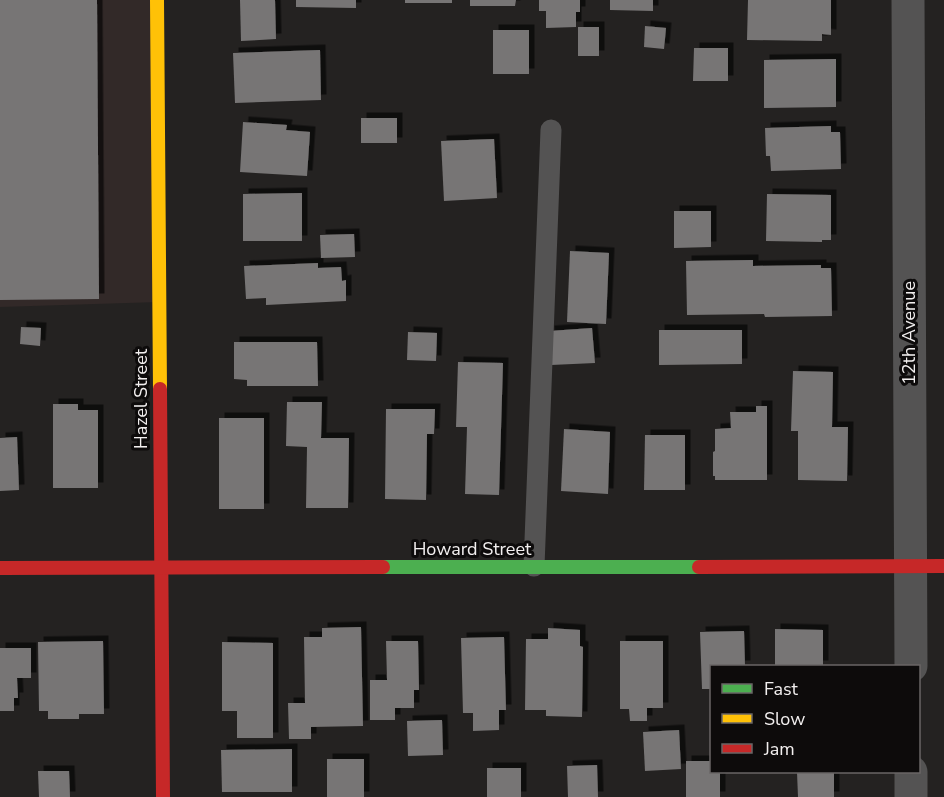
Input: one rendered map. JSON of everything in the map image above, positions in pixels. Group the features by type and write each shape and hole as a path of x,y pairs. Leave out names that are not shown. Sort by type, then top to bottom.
{"street":[{"name":"Hazel Street","path":"157,0 163,797"},
{"name":"12th Avenue","path":"908,0 911,665"},
{"name":"Howard Street","path":"0,568 944,566"},
{"path":"911,773 911,797"}],"lane":[{"path":"534,566 550,130"}],"shaded area":[{"path":"0,0 157,0 159,302 0,307"}],"building":[{"path":"0,0 97,0 99,299 0,300"},
{"path":"240,0 275,0 276,39 241,41"},
{"path":"296,0 356,0 356,8 296,7"},
{"path":"405,0 452,0 452,3 405,3"},
{"path":"470,0 516,0 515,6 470,6"},
{"path":"539,0 580,0 580,12 576,12 576,27 546,28 546,11 539,11"},
{"path":"610,0 653,0 653,11 610,10"},
{"path":"748,0 831,0 831,35 822,34 822,41 747,40"},
{"path":"645,26 666,28 664,49 644,47"},
{"path":"578,27 599,27 599,56 578,56"},
{"path":"493,30 529,30 529,74 493,74"},
{"path":"694,48 728,48 728,81 693,81"},
{"path":"320,50 321,100 235,103 233,53"},
{"path":"836,59 836,107 764,108 764,60"},
{"path":"361,118 397,118 397,143 361,143"},
{"path":"243,122 287,125 286,130 310,132 307,176 240,172"},
{"path":"831,126 831,132 840,132 841,169 771,171 770,156 766,156 765,128"},
{"path":"494,139 497,198 444,201 441,141"},
{"path":"302,193 302,241 243,241 243,194"},
{"path":"767,194 831,195 831,240 822,240 822,242 766,241"},
{"path":"674,211 711,211 711,247 674,248"},
{"path":"354,234 355,257 321,258 320,235"},
{"path":"570,251 609,253 606,324 567,322"},
{"path":"753,260 753,266 821,265 821,268 831,268 832,316 687,315 686,261"},
{"path":"318,263 318,268 341,267 342,281 346,280 346,301 266,305 266,298 246,299 244,266"},
{"path":"21,327 41,328 40,346 20,344"},
{"path":"592,328 595,363 551,365 549,331"},
{"path":"659,330 742,330 742,364 659,365"},
{"path":"408,332 437,333 436,361 407,360"},
{"path":"234,342 317,342 318,386 247,386 247,380 234,379"},
{"path":"458,362 503,363 499,495 465,494 467,427 456,427"},
{"path":"793,371 833,372 832,427 848,427 847,481 798,480 798,431 791,431"},
{"path":"287,402 322,402 321,438 349,438 348,508 306,508 307,447 286,446"},
{"path":"53,404 78,404 78,410 98,410 98,488 53,488"},
{"path":"756,406 767,406 767,480 715,480 713,452 715,451 715,429 731,428 730,412 756,412"},
{"path":"386,409 435,409 434,434 427,434 426,500 385,499"},
{"path":"219,418 264,418 264,509 219,509"},
{"path":"564,429 610,432 608,494 561,491"},
{"path":"645,435 685,435 685,490 644,490"},
{"path":"17,437 19,490 0,491 0,438"},
{"path":"361,627 363,726 311,727 311,739 289,739 288,703 305,703 304,637 322,637 322,628"},
{"path":"548,628 580,630 580,646 583,647 582,717 546,716 546,710 525,710 526,639 548,639"},
{"path":"775,629 823,630 823,665 775,665"},
{"path":"744,631 745,665 710,665 710,689 702,689 700,632"},
{"path":"504,637 506,710 499,710 499,730 473,731 473,713 463,713 461,638"},
{"path":"103,641 104,714 79,714 79,719 48,719 48,711 39,711 38,642"},
{"path":"386,641 418,641 419,690 414,690 414,708 395,708 395,720 370,720 370,680 387,680"},
{"path":"620,641 663,641 663,708 647,708 647,721 630,721 629,709 620,709"},
{"path":"222,642 273,643 273,738 237,738 237,711 222,711"},
{"path":"0,648 31,648 31,678 17,678 18,698 14,698 14,711 0,711"},
{"path":"442,720 443,755 408,756 407,721"},
{"path":"679,730 681,769 645,771 643,732"},
{"path":"292,749 292,792 222,792 221,750"},
{"path":"327,759 364,759 364,797 327,797"},
{"path":"686,761 710,761 710,773 720,773 720,797 686,797"},
{"path":"597,765 598,797 568,797 567,766"},
{"path":"487,768 521,768 521,797 487,797"},
{"path":"38,771 69,771 70,797 39,797"},
{"path":"797,773 834,773 834,797 798,797"}],"traffic: fast":[{"path":"383,567 699,567"}],"traffic: slow":[{"path":"157,0 160,389"}],"traffic: jam":[{"path":"160,389 163,797"},
{"path":"699,567 944,566"},
{"path":"0,568 383,567"}]}
